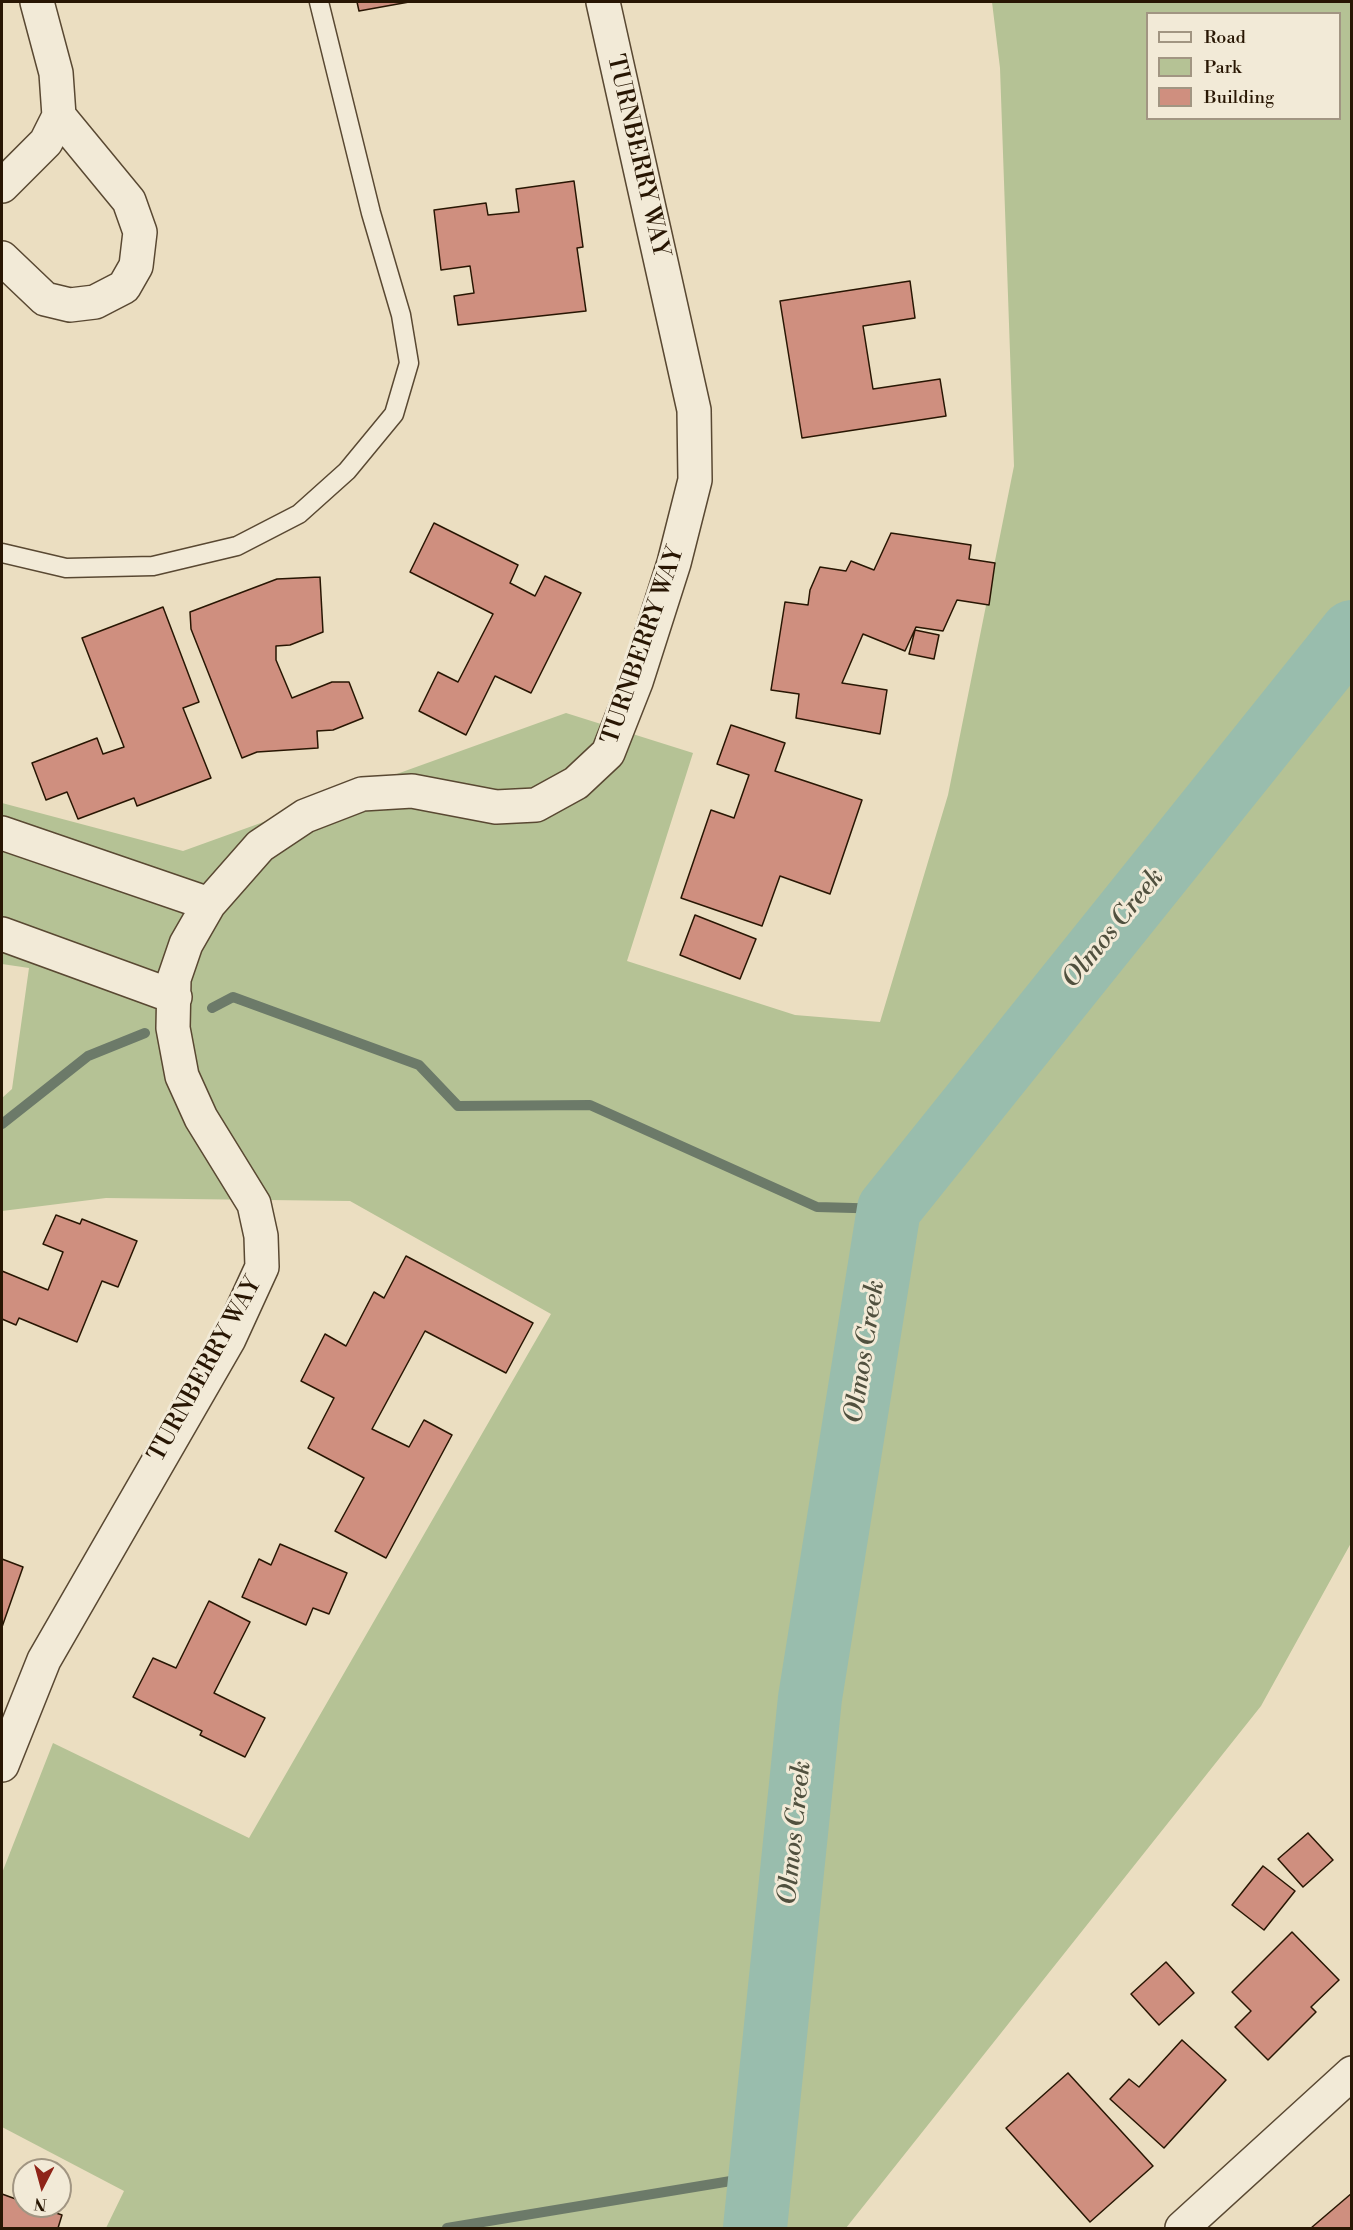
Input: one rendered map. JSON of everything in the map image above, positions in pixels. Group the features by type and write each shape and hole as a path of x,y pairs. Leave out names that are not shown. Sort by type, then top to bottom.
{"street":[{"path":"8,180 46,142 59,116 56,73 37,2"},
{"name":"TURNBERRY WAY","path":"2,1765 44,1660 229,1339 262,1267 261,1236 254,1204 201,1119 182,1076 173,1028 174,979 186,944 209,904 260,846 305,816 362,794 412,791 496,807 536,805 576,783 608,753 636,682 674,563 695,480 694,410 603,2"},
{"path":"2,258 45,299 70,305 95,302 123,287 136,266 140,232 129,201 59,116"},
{"path":"2,833 209,904"},
{"path":"2,934 175,997"},
{"path":"1182,2229 1352,2073"}],"lane":[{"path":"2,553 66,568 153,566 237,546 298,514 347,471 394,414 409,363 401,315 371,213 319,2"}],"green space":[{"path":"992,2 1351,2 1351,1543 1261,1706 846,2228 106,2228 124,2191 72,2164 72,2158 61,2158 2,2127 2,1873 53,1743 249,1838 551,1314 350,1201 106,1198 2,1211 2,1098 12,1089 29,968 2,964 2,803 183,851 566,713 693,753 627,961 795,1015 880,1022 948,795 1014,466 1000,68"}],"building":[{"path":"357,2 409,2 359,11"},
{"path":"574,181 583,247 577,248 586,311 458,325 454,296 474,293 470,266 441,270 434,210 486,203 488,215 519,212 516,189"},
{"path":"910,281 915,318 863,326 873,389 940,379 946,416 802,438 780,301"},
{"path":"434,523 518,565 510,583 535,596 545,576 581,593 531,693 495,676 466,735 419,711 438,672 458,682 493,614 410,572"},
{"path":"891,533 971,545 969,559 995,563 989,605 957,600 943,631 916,627 905,651 863,634 842,683 887,690 880,734 796,718 799,694 771,690 785,602 808,605 810,590 820,567 846,571 851,561 874,570"},
{"path":"320,577 323,632 290,645 276,646 276,660 292,698 332,682 349,682 363,718 333,730 317,731 318,748 257,752 242,758 191,629 190,612 277,579"},
{"path":"163,607 199,702 183,708 211,778 137,806 134,798 78,819 67,792 46,800 32,763 97,738 103,754 124,747 82,638"},
{"path":"915,630 939,635 934,659 909,654"},
{"path":"731,725 785,743 775,771 862,800 830,894 780,876 762,926 681,898 711,810 734,818 749,775 717,764"},
{"path":"695,915 756,939 740,979 680,955"},
{"path":"56,1215 80,1224 82,1219 137,1241 118,1287 102,1281 77,1342 19,1318 16,1325 2,1319 2,1271 48,1290 63,1252 43,1244"},
{"path":"406,1256 533,1323 506,1373 425,1331 372,1429 409,1447 424,1420 452,1435 386,1558 335,1531 364,1478 308,1448 334,1398 301,1381 325,1334 346,1346 374,1292 384,1298"},
{"path":"280,1544 347,1573 329,1614 313,1608 306,1625 242,1597 259,1559 271,1565"},
{"path":"2,1559 23,1567 2,1627"},
{"path":"209,1601 250,1622 214,1693 265,1718 245,1757 200,1735 202,1731 133,1697 153,1658 176,1668"},
{"path":"1308,1833 1333,1860 1303,1887 1278,1859"},
{"path":"1263,1866 1295,1891 1264,1930 1232,1905"},
{"path":"1292,1932 1339,1980 1311,2007 1316,2012 1268,2060 1235,2027 1251,2011 1232,1992"},
{"path":"1166,1962 1194,1993 1159,2025 1131,1994"},
{"path":"1182,2040 1226,2080 1164,2148 1110,2099 1129,2079 1139,2087"},
{"path":"1068,2073 1153,2166 1090,2222 1006,2128"},
{"path":"1352,2193 1352,2228 1311,2228"},
{"path":"2,2194 12,2198 12,2218 61,2218 58,2228 2,2228"}],"waterway":[{"name":"Olmos Creek","path":"755,2228 810,1698 889,1209 1352,632"},
{"path":"212,1008 233,997 419,1065 458,1106 590,1105 817,1207 889,1209"},
{"path":"2,1124 88,1056 145,1033"},
{"path":"447,2228 761,2176"}]}
